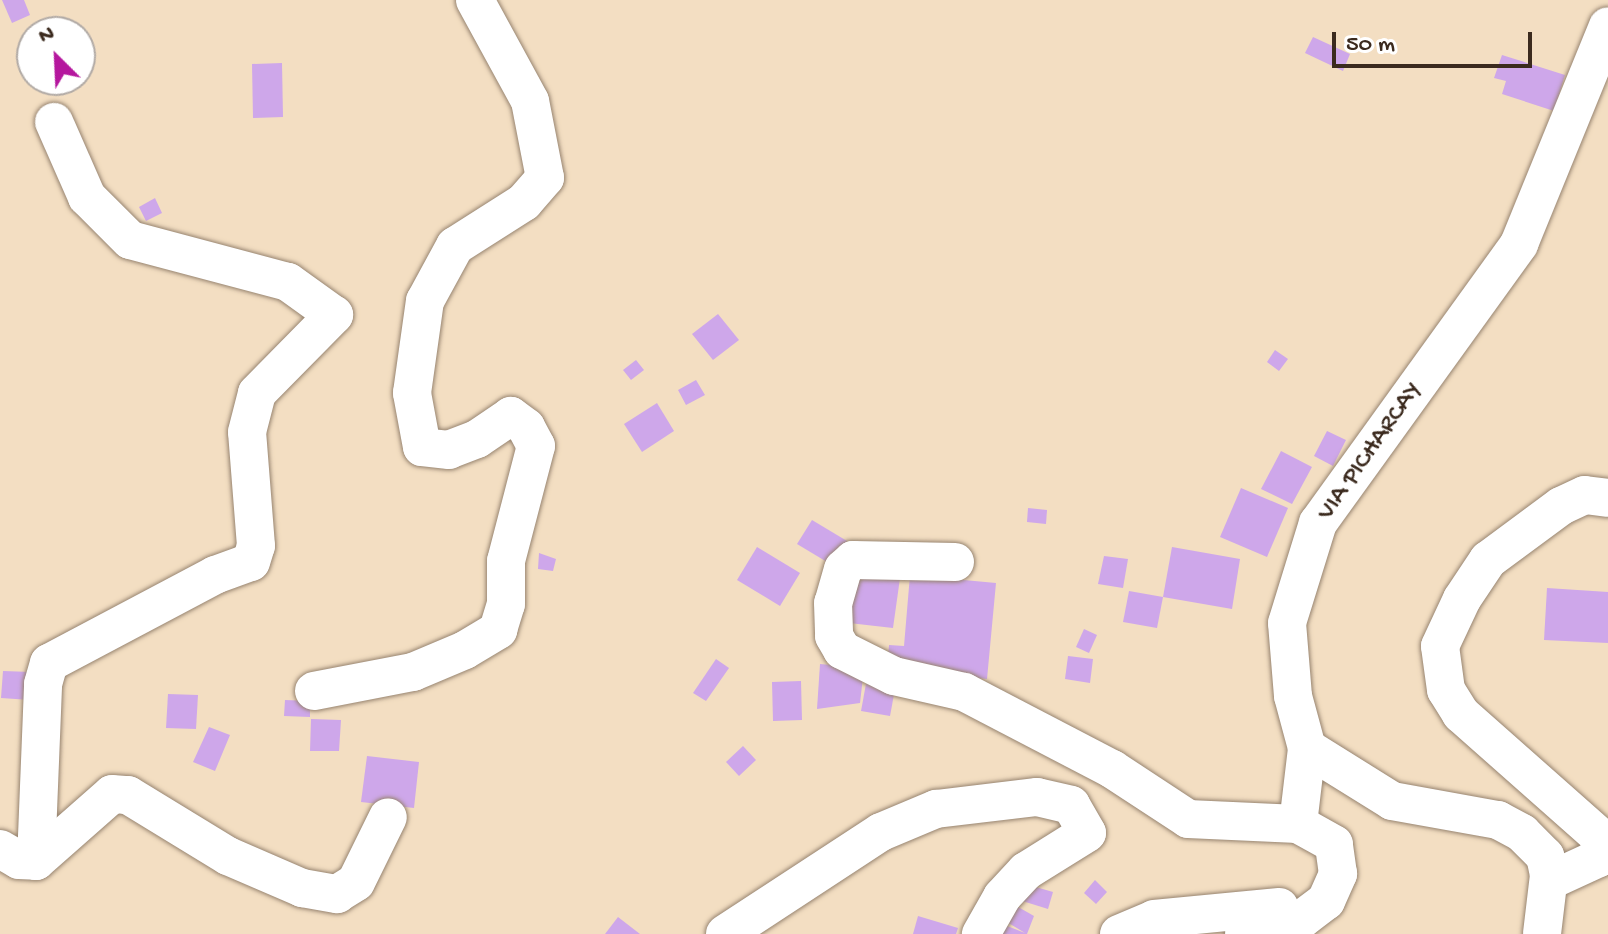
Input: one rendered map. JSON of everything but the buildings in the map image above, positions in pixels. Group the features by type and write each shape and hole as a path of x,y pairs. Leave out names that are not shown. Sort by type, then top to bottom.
{"street":[{"path":"314,691 413,672 465,650 498,630 506,604 506,561 536,446 526,427 511,416 449,450 422,447 412,393 425,301 455,246 524,202 545,178 530,101 475,0"},
{"name":"VIA PICHARCAY","path":"1298,824 1307,748 1293,696 1287,623 1318,523 1519,244 1608,26"},
{"path":"36,861 43,684 49,663 215,575 251,562 256,546 247,432 257,393 334,315 324,303 288,282 130,240 87,197 54,122"},
{"path":"1549,881 1599,858 1600,837 1461,714 1446,690 1440,646 1462,599 1488,560 1561,506 1585,495 1608,498"},
{"path":"955,562 853,560 843,569 833,603 834,636 842,650 894,676 964,692 1112,769 1188,819 1298,824 1334,844 1338,874 1326,901 1302,919 1244,934"},
{"path":"1307,748 1392,801 1498,820 1522,833 1545,856 1549,881 1542,934"},
{"path":"0,849 19,860 36,861 112,794 128,795 228,856 302,888 337,894 356,882 388,817"},
{"path":"725,934 881,832 936,809 1037,797 1071,805 1087,833 1026,871 1002,897 981,934"},
{"path":"1119,934 1154,919 1326,901"}]}
